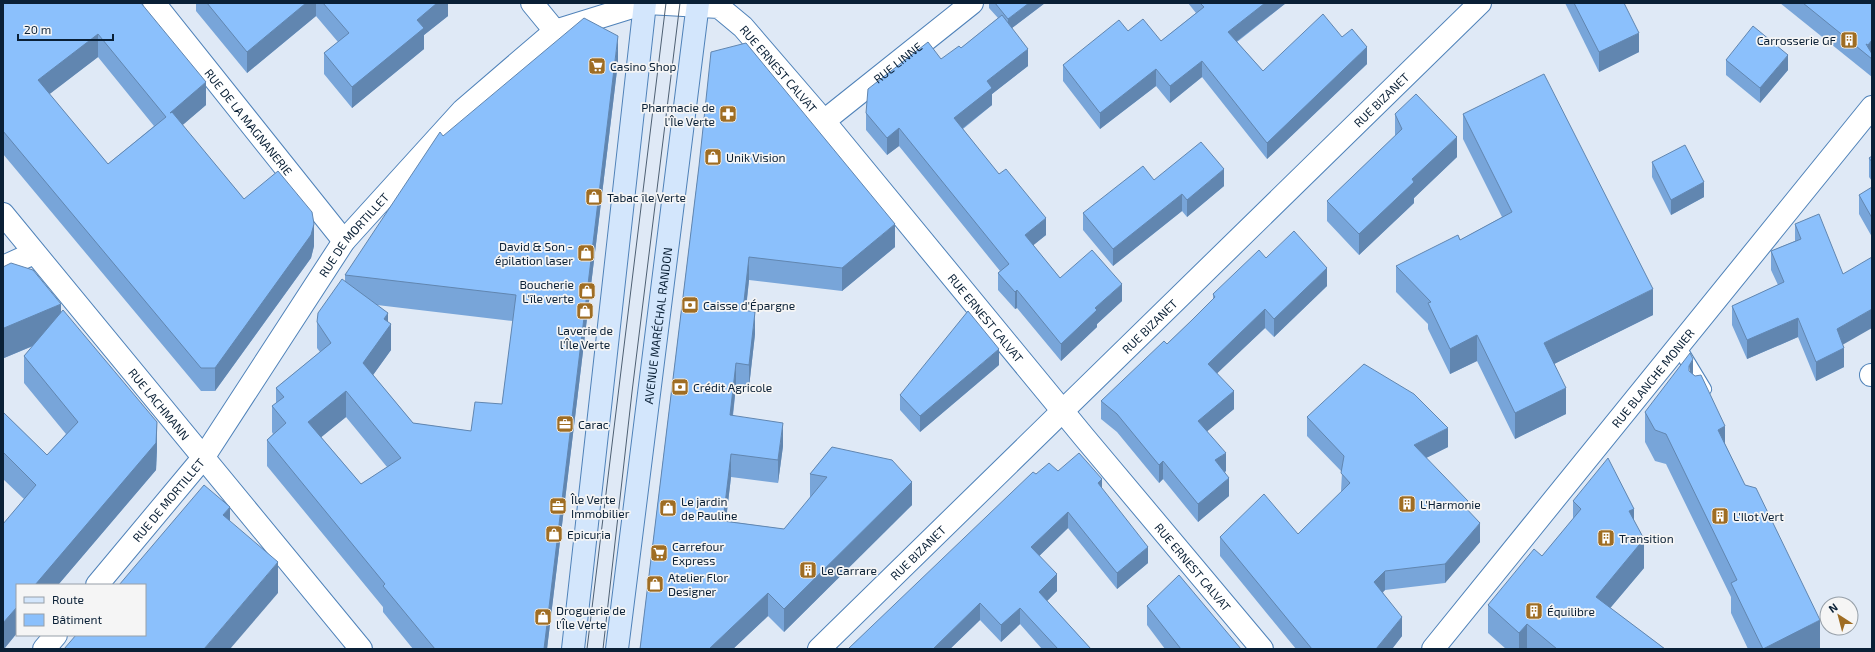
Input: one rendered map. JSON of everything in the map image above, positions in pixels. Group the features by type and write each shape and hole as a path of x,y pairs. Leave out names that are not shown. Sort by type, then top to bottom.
{"street":[{"name":"RUE DE LA MAGNANERIE","path":"154,3 344,241"},
{"path":"532,3 555,31"},
{"name":"RUE DE MORTILLET","path":"98,584 203,458 344,241 463,110 555,31 645,3 698,4"},
{"path":"573,649 645,3"},
{"name":"RUE LINNE","path":"824,122 972,3"},
{"name":"RUE BIZANET","path":"819,649 1480,3"},
{"name":"RUE ERNEST CALVAT","path":"698,4 718,7 743,27 824,122 1062,411 1262,649"},
{"name":"AVENUE MARÉCHAL RANDON","path":"617,649 698,4"},
{"name":"RUE BLANCHE MONIER","path":"1433,649 1872,107"},
{"name":"RUE LACHMANN","path":"3,214 361,649"},
{"path":"3,267 34,253"},
{"path":"44,649 55,636"}],"lane":[{"path":"1678,346 1704,389 1697,398"}],"building":[{"path":"5,3 141,3 206,82 170,113 172,112 244,199 278,171 312,212 314,224 311,235 215,368 201,368 3,131 3,5","holes":["98,34 166,117 108,164 38,80"]},
{"path":"207,3 306,3 247,52"},
{"path":"323,3 437,3 417,20 424,28 352,87 324,53 349,33"},
{"path":"995,3 1029,3 1008,19"},
{"path":"1200,3 1265,3 1228,32 1263,71 1323,14 1342,37 1352,29 1367,47 1267,143 1202,61 1170,86 1156,69 1100,113 1063,65 1119,20 1128,31 1143,19 1161,41 1204,7"},
{"path":"1574,3 1624,3 1639,33 1599,52"},
{"path":"1803,3 1872,3 1872,40 1868,45 1866,44 1872,54 1872,59"},
{"path":"1002,15 1028,49 987,81 992,88 954,118 999,174 1006,169 1046,218 1025,235 1060,278 1092,250 1122,284 1095,308 1097,310 1061,344 1017,290 1015,292 998,273 1009,264 899,128 887,138 866,113 868,89 928,42 941,59 959,46 961,48"},
{"path":"584,18 618,36 544,649 435,649 383,586 385,584 267,440 286,423 272,406 284,397 276,388 331,343 317,322 318,313 342,279 388,313 384,319 391,324 363,363 413,423 471,431 475,402 502,404 516,295 345,275 440,132 443,136","holes":["346,391 401,458 361,484 308,422"]},
{"path":"1753,26 1788,55 1760,88 1726,60"},
{"path":"746,43 895,224 842,268 749,257 743,310 755,312 749,365 736,363 730,415 783,423 778,460 731,454 723,521 784,529 827,477 810,474 832,447 892,460 912,482 784,609 768,593 709,649 640,649 699,166 711,52"},
{"path":"1544,74 1653,289 1544,343 1566,388 1515,413 1477,335 1450,349 1428,303 1431,302 1396,266 1458,235 1460,240 1512,212 1463,114"},
{"path":"1416,94 1457,137 1412,179 1414,182 1359,234 1327,201 1402,129 1395,114"},
{"path":"1201,142 1224,169 1187,200 1182,194 1113,249 1083,213 1143,166 1154,180"},
{"path":"1685,145 1704,182 1671,200 1652,162"},
{"path":"1872,187 1872,218 1859,195"},
{"path":"1819,214 1843,274 1872,257 1872,309 1837,329 1844,348 1816,362 1798,318 1747,340 1732,306 1784,282 1771,251 1801,239 1795,224"},
{"path":"1294,231 1327,268 1274,319 1265,309 1208,364 1234,391 1198,421 1226,453 1215,460 1229,478 1198,504 1163,461 1159,465 1117,414 1101,401 1164,341 1167,344 1215,297 1213,294 1259,250 1266,258"},
{"path":"11,263 33,270 61,304 4,328 3,267"},
{"path":"63,310 157,422 156,443 36,584 16,584 16,608 3,623 3,524 36,485 3,452 3,412 47,455 78,422 24,356"},
{"path":"968,311 999,349 920,416 900,395"},
{"name":"L'Ilot Vert","path":"1690,353 1693,359 1689,366 1689,371 1695,376 1701,375 1725,426 1718,430 1745,485 1756,488 1819,621 1763,649 1731,583 1737,580 1666,434 1655,430 1645,412"},
{"path":"1364,364 1414,394 1448,428 1414,445 1468,501 1463,505 1480,523 1445,564 1385,571 1374,582 1402,617 1376,649 1312,649 1220,537 1264,494 1298,534 1350,483 1341,473 1344,456 1307,417"},
{"path":"1079,453 1102,479 1098,483 1148,547 1117,573 1068,512 1031,547 1057,574 1039,592 1091,649 1058,649 1020,608 1001,625 980,603 933,649 848,649 1033,472 1036,474 1049,463 1058,471"},
{"path":"1608,458 1634,509 1629,511 1644,539 1596,597 1665,649 1557,649 1527,624 1519,633 1488,605 1534,549 1542,556 1581,509 1573,501"},
{"path":"204,485 230,507 223,515 278,562 204,649 64,649 75,636 146,636 146,584 120,584"},
{"path":"1179,575 1241,649 1181,649 1147,606"}],"tram line":[{"path":"587,649 666,3"},
{"path":"603,649 632,392 680,3"}],"place":[{"name":"Carrosserie GF","path":"1849,40"},
{"name":"Casino Shop","path":"597,66"},
{"name":"Pharmacie de l'Île Verte","path":"728,114"},
{"name":"Unik Vision","path":"713,157"},
{"name":"Tabac île Verte","path":"594,197"},
{"name":"David & Son - épilation laser","path":"586,253"},
{"name":"Boucherie L'île verte","path":"587,291"},
{"name":"Caisse d'Épargne","path":"690,305"},
{"name":"Laverie de l'Île Verte","path":"585,311"},
{"name":"Crédit Agricole","path":"680,387"},
{"name":"Carac","path":"565,424"},
{"name":"L'Harmonie","path":"1407,504"},
{"name":"Île Verte Immobilier","path":"558,506"},
{"name":"Le jardin de Pauline","path":"668,508"},
{"name":"L'Ilot Vert","path":"1720,516"},
{"name":"Epicuria","path":"554,534"},
{"name":"Transition","path":"1606,538"},
{"name":"Carrefour Express","path":"659,553"},
{"name":"Le Carrare","path":"808,570"},
{"name":"Atelier Flor Designer","path":"655,584"},
{"name":"Équilibre","path":"1534,611"},
{"name":"Droguerie de l'Île Verte","path":"543,617"}]}
